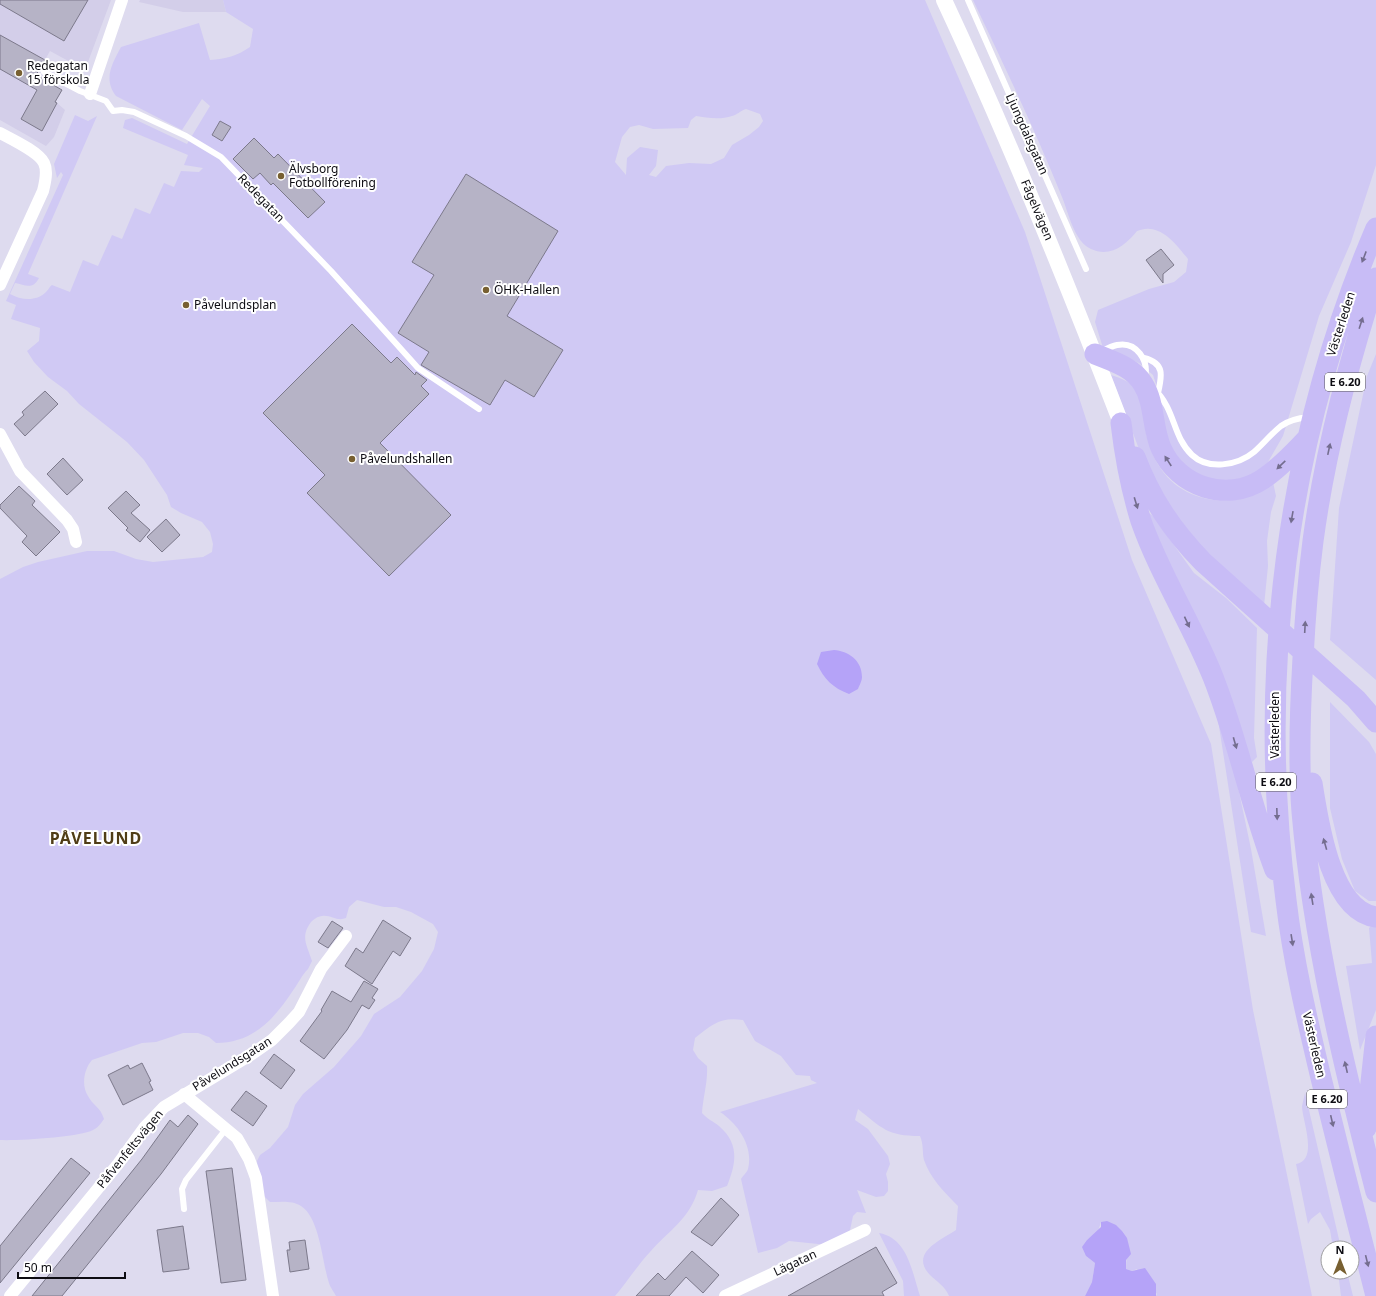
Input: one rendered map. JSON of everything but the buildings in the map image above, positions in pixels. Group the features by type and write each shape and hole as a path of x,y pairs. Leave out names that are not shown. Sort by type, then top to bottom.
{"highway":[{"name":"Västerleden","path":"1376,228 1340,324 1314,416 1290,526 1275,663 1275,735 1278,824 1286,901 1311,1034 1376,1296"},
{"name":"Västerleden","path":"1376,278 1342,391 1322,488 1307,596 1300,708 1302,803 1309,877 1319,942 1331,1002 1376,1192"},
{"path":"1095,354 1132,371 1151,388 1149,396 1157,437 1166,458 1173,469 1184,478 1208,489 1242,489 1263,480 1274,472 1309,438"},
{"path":"1121,423 1143,479 1167,521 1203,562 1329,674 1356,699 1376,722"},
{"path":"1121,423 1127,469 1142,521 1153,550 1213,676 1227,714 1265,844 1286,901"},
{"path":"1300,708 1319,823 1330,863 1340,888 1356,910 1369,917 1376,918"},
{"path":"1364,1146 1376,1036"}],"street":[{"path":"90,94 122,0"},
{"name":"Fågelvägen","path":"944,0 1007,138 1052,246 1121,423"},
{"path":"0,133 32,152 44,163 46,181 43,191 0,285"},
{"path":"0,434 20,471 67,520 73,529 76,542"},
{"name":"Påvelundsgatan","path":"184,1094 252,1054 272,1040 299,1012 321,969 346,936"},
{"path":"184,1094 226,1129 242,1145 253,1168 265,1236 270,1288 273,1296"},
{"name":"Påfvenfeltsvägen","path":"10,1296 118,1164 144,1128 164,1107 184,1094"},
{"name":"Lägatan","path":"725,1296 865,1230"}],"lane":[{"name":"Ljungdalsgatan","path":"968,0 1086,269"},
{"path":"44,72 90,94"},
{"name":"Redegatan","path":"90,94 106,101 113,111 122,110 134,112 186,136 221,158 331,271 418,368 479,409"},
{"path":"1095,354 1117,345 1125,345 1136,350 1144,358 1154,360 1159,366 1161,374 1151,388"},
{"path":"1144,358 1146,372 1151,388 1164,399 1173,418 1179,438 1191,454 1202,462 1216,465 1242,459 1253,453 1281,426 1294,419 1314,416"},
{"path":"184,1209 182,1189 186,1180 226,1129"}],"shaded area":[{"path":"0,0 111,0 85,70 50,51 30,86 57,103 65,110 54,137 46,146 0,120"},
{"path":"140,0 223,0 226,12 183,12 139,2"},
{"path":"223,0 925,0 1025,232 1132,560 1211,744 1253,1010 1312,1296 1156,1296 1157,1294 1137,1269 1132,1271 1126,1269 1127,1245 1101,1222 1098,1231 1087,1240 1086,1256 1095,1263 1092,1282 1085,1296 949,1296 943,1287 924,1267 923,1260 925,1254 930,1248 956,1230 958,1206 930,1173 924,1160 920,1136 909,1136 886,1130 858,1109 855,1120 868,1129 888,1156 890,1164 886,1174 888,1191 884,1196 876,1197 857,1190 866,1213 857,1212 853,1216 849,1235 828,1245 789,1241 777,1248 758,1253 741,1179 748,1169 749,1152 743,1136 738,1129 720,1112 817,1083 811,1080 810,1076 796,1075 781,1056 755,1041 743,1020 735,1019 722,1021 712,1025 695,1038 693,1050 698,1058 707,1066 707,1078 702,1113 726,1133 733,1147 734,1162 727,1186 712,1191 698,1190 684,1217 645,1257 615,1296 336,1296 329,1283 320,1241 312,1220 307,1212 297,1204 270,1202 264,1196 257,1161 260,1155 270,1148 288,1127 295,1105 303,1094 334,1067 361,1036 374,1014 400,997 422,971 434,949 438,932 433,924 411,912 396,907 384,907 357,900 349,907 346,918 340,919 320,916 311,922 305,937 312,961 308,969 279,1010 262,1027 252,1034 242,1039 216,1043 209,1037 198,1033 183,1033 156,1042 142,1043 92,1060 85,1072 84,1082 88,1096 101,1111 104,1119 96,1128 75,1135 62,1137 0,1140 0,579 23,567 38,562 87,551 114,551 136,559 153,562 203,557 212,552 213,544 210,532 202,522 171,507 167,495 144,460 127,442 79,404 67,391 48,377 34,362 27,351 39,341 40,328 11,319 16,305 6,301 63,175 61,172 57,178 54,164 75,115 88,121 97,116 28,274 39,278 37,282 28,286 15,283 10,294 14,296 24,299 33,299 42,295 52,285 70,292 83,260 98,266 112,235 122,239 135,208 150,214 164,183 174,187 181,171 199,172 203,168 184,165 188,155 123,128 125,120 132,118 187,144 210,106 202,99 182,130 116,96 112,90 109,78 112,65 121,47 199,23 210,60 226,58 241,53 250,47 253,29 226,12","holes":["746,109 760,114 763,121 759,127 732,145 724,158 711,164 689,163 666,166 656,177 649,175 656,166 658,150 640,147 627,158 626,175 615,162 622,137 630,127 639,125 653,129 688,128 691,120 696,116 723,118 734,115"]},
{"path":"973,0 1376,0 1376,165 1351,242 1319,316 1283,436 1268,462 1249,479 1233,482 1195,477 1168,445 1159,393 1153,375 1139,363 1103,348 1095,322 1098,310 1149,289 1174,282 1186,272 1188,259 1167,236 1156,230 1145,229 1137,231 1128,241 1117,249 1105,252 1091,249 1080,240 1076,234 1052,172 1030,122"},
{"path":"1376,354 1376,680 1330,640 1339,508 1367,376"},
{"path":"1111,375 1126,381 1137,390 1141,400 1148,441 1153,454 1157,463 1176,485 1199,497 1224,501 1250,496 1273,482 1276,496 1271,512 1267,541 1268,566 1264,606 1189,538 1142,457"},
{"path":"1149,513 1153,516 1194,573 1226,598 1257,628 1254,738 1257,757 1252,762 1147,516"},
{"path":"834,650 849,654 860,666 862,677 861,682 858,689 849,694 838,689 830,682 817,664 821,652"},
{"path":"1330,702 1369,742 1376,754 1376,901 1369,901 1355,891 1342,859 1330,808"},
{"path":"1216,707 1234,768 1251,849 1266,936 1251,932"},
{"path":"1372,925 1376,925 1376,1010 1360,1050 1346,966 1372,963 1369,928"},
{"path":"1305,1093 1339,1240 1332,1240 1330,1230 1320,1212 1311,1219 1308,1224 1296,1164 1303,1161 1307,1155 1308,1148 1308,1139 1302,1106"},
{"path":"1107,1221 1116,1225 1127,1238 1131,1254 1126,1260 1126,1269 1132,1271 1145,1268 1156,1284 1156,1296 1085,1296 1092,1282 1095,1263 1086,1256 1082,1247 1101,1227 1101,1222"},
{"path":"879,1233 889,1236 903,1249 911,1267 920,1296 904,1296 903,1281"},
{"path":"1339,1280 1349,1280 1353,1296 1341,1296"}],"place":[{"name":"Redegatan 15 förskola","path":"19,73"},
{"name":"Älvsborg Fotbollförening","path":"281,176"},
{"name":"ÖHK-Hallen","path":"486,290"},
{"name":"Påvelundsplan","path":"186,305"},
{"name":"Påvelundshallen","path":"352,459"}],"district":[{"name":"PÅVELUND","path":"96,838"}]}
